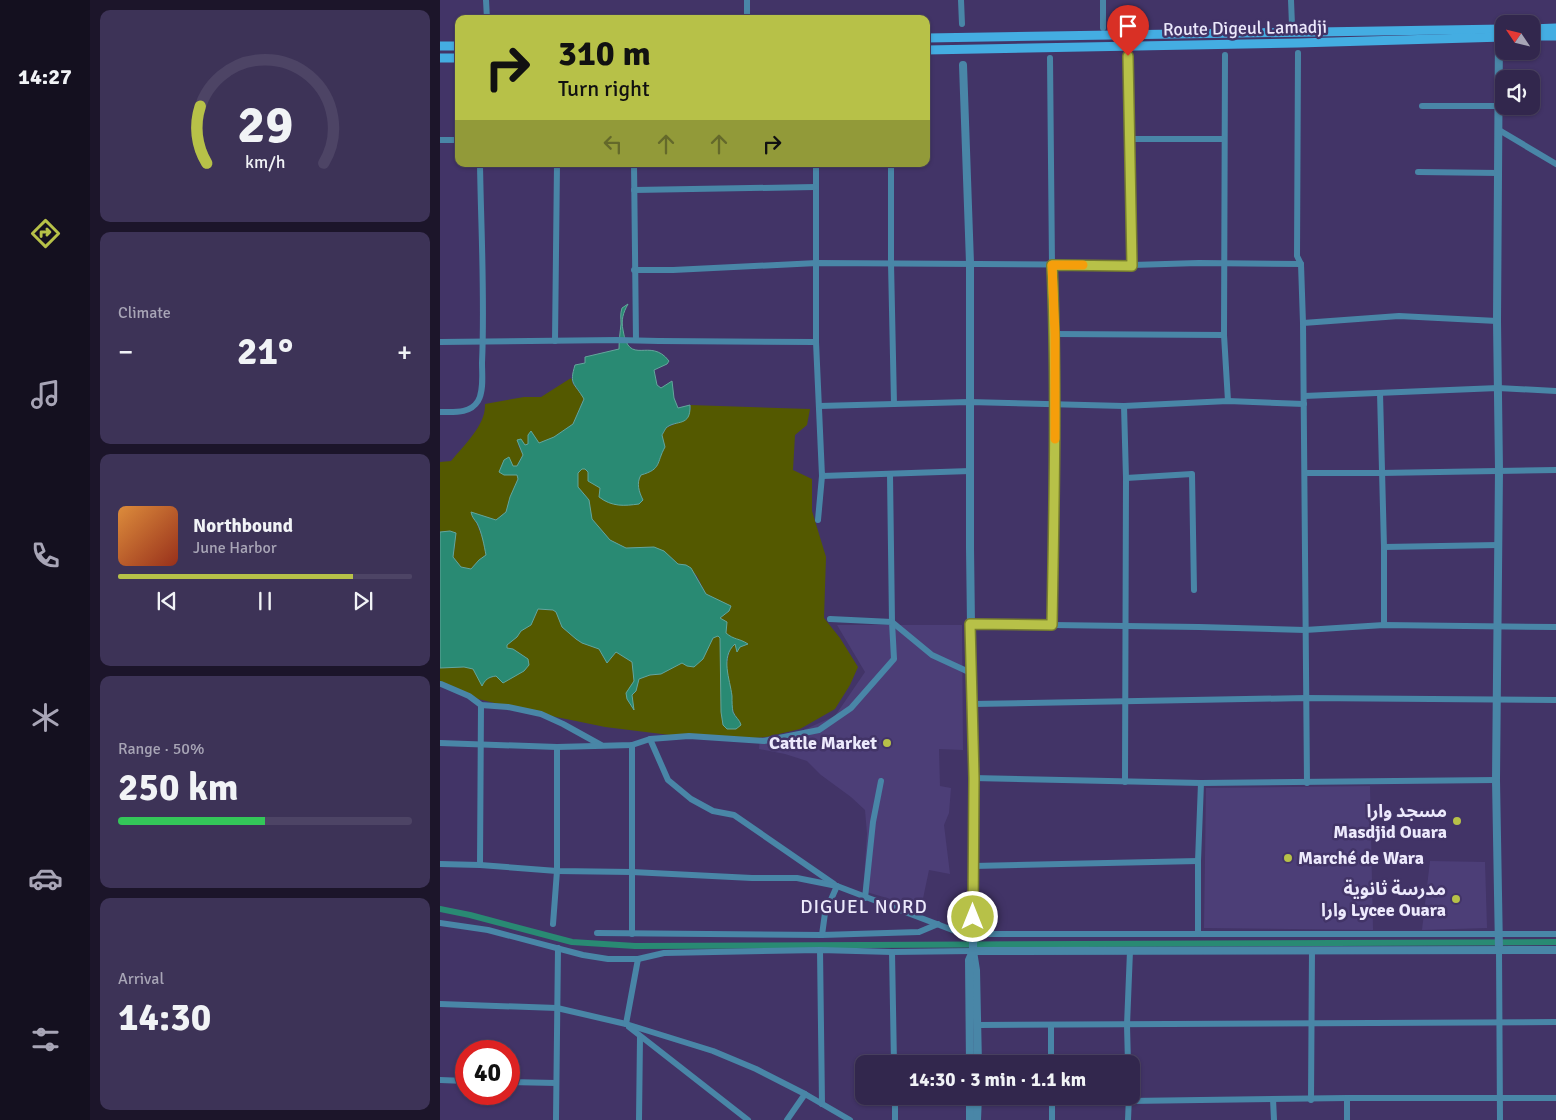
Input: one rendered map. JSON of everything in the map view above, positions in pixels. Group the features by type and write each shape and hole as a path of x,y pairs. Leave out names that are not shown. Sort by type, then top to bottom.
{"main road":[{"path":"1540,29 1556,28"},
{"path":"930,38 1495,33"},
{"name":"Route Digeul Lamadji","path":"930,50 1298,44 1495,33"},
{"path":"1540,36 1556,36"},
{"path":"440,46 455,46"},
{"path":"440,58 455,58"}],"street":[{"path":"486,0 487,15"},
{"path":"747,0 747,15"},
{"path":"961,0 962,24"},
{"path":"1103,0 1103,28"},
{"path":"1291,0 1292,25"},
{"path":"1298,53 1297,256 1300,264 1303,323 1306,473 1305,630 1307,782"},
{"path":"1225,55 1224,336 1228,401"},
{"path":"1128,56 1132,266"},
{"path":"1050,58 1052,265 1055,334 1052,625"},
{"path":"963,65 970,263 970,624 974,778 973,943 976,965 978,1055"},
{"path":"1422,106 1495,106"},
{"path":"1499,115 1497,321 1499,470 1496,780 1501,1022 1500,1120"},
{"path":"1499,130 1556,164"},
{"path":"1130,139 1224,139"},
{"path":"440,140 455,140"},
{"path":"440,412 462,412 471,408 476,403 481,391 483,342 480,167"},
{"path":"555,341 557,167"},
{"path":"634,167 636,340"},
{"path":"816,167 816,342 822,476 818,520"},
{"path":"891,167 890,263 894,404"},
{"path":"1418,172 1499,173"},
{"path":"634,190 815,187"},
{"path":"634,270 817,263 1132,266 1224,263 1300,264"},
{"path":"1303,323 1399,316 1497,321"},
{"path":"1055,334 1224,336"},
{"path":"440,342 636,340 659,342 816,342"},
{"path":"819,406 969,402 1124,406 1228,401 1304,400 1380,393 1498,388 1556,391"},
{"path":"1380,393 1384,625"},
{"path":"1124,406 1126,478 1126,782"},
{"path":"1306,473 1556,470"},
{"path":"822,476 970,472"},
{"path":"1126,478 1192,474 1194,590"},
{"path":"440,743 557,747 632,746 650,739 689,736 764,741 819,730 851,708 894,658 890,475"},
{"path":"1384,547 1498,545"},
{"path":"830,618 892,622 932,655 971,673"},
{"path":"970,624 1305,630 1384,625 1556,628"},
{"path":"441,684 469,696 481,705 508,707 541,714 602,746"},
{"path":"972,704 1306,698 1556,700"},
{"path":"480,865 481,705"},
{"path":"650,739 668,780 691,799 713,811 734,815 837,886"},
{"path":"632,746 632,934"},
{"path":"554,924 557,872 557,747"},
{"path":"974,778 1201,783 1496,780"},
{"path":"866,898 873,822 880,781"},
{"path":"1198,934 1201,783"},
{"path":"973,866 1198,861"},
{"path":"440,864 480,865 557,872 632,872 752,878 797,878 837,886 876,900 963,934 973,943 1130,951 1312,950 1499,942 1556,934"},
{"path":"822,935 825,913 837,886"},
{"path":"440,923 488,930 583,956 608,959 638,959 664,953 820,950 892,952 973,943 1198,934 1499,942 1556,950"},
{"path":"597,933 822,935 919,932 938,924"},
{"path":"970,1055 969,960 973,943"},
{"path":"556,1120 558,948"},
{"path":"820,950 822,1104"},
{"path":"1311,1100 1312,950"},
{"path":"1128,1055 1130,951"},
{"path":"892,952 894,1055"},
{"path":"626,1024 638,959"},
{"path":"440,1004 557,1008 626,1024 713,1051 756,1069 850,1120"},
{"path":"978,1026 1556,1022"},
{"path":"626,1024 640,1037 748,1120"},
{"path":"1051,1025 1051,1055"},
{"path":"639,1120 640,1037"},
{"path":"440,1080 455,1081"},
{"path":"520,1082 556,1083"},
{"path":"787,1120 805,1094"},
{"path":"1140,1098 1311,1100 1347,1098 1556,1098"},
{"path":"1347,1098 1347,1120"},
{"path":"1273,1100 1274,1120"},
{"path":"895,1105 895,1120"},
{"path":"970,1105 970,1120"},
{"path":"978,1105 978,1120"},
{"path":"1052,1105 1052,1120"},
{"path":"1128,1120 1129,1105"}],"shaded area":[{"path":"628,304 622,320 626,341 635,350 655,351 662,354 669,361 667,364 654,370 657,385 661,388 672,381 674,398 678,408 690,405 690,412 685,420 670,425 662,435 665,447 658,465 639,478 640,494 643,500 639,504 618,505 609,503 599,497 600,488 588,481 588,472 585,469 578,473 578,487 589,500 592,519 610,540 626,548 654,547 664,551 678,564 691,568 706,594 731,606 729,611 720,618 727,622 726,633 748,644 740,647 737,652 735,644 730,649 727,662 733,712 741,725 736,729 727,729 723,725 721,712 720,638 718,636 713,638 703,659 694,667 682,663 661,674 639,679 636,691 632,695 634,710 627,699 626,693 634,681 632,662 616,652 607,663 599,649 582,643 562,627 556,612 553,610 538,609 531,625 521,631 507,645 507,648 513,649 528,659 529,665 524,671 503,683 496,676 487,679 482,686 473,669 464,667 440,668 440,532 450,531 456,533 453,557 461,567 471,569 486,555 483,539 471,512 496,520 506,512 518,479 517,475 504,475 499,472 504,460 509,457 513,466 517,466 523,455 517,440 521,439 525,445 528,444 528,435 531,431 539,443 554,437 573,424 584,399 573,380 572,376 575,365 585,363 585,357 619,349 621,310"},
{"path":"571,378 573,384 584,398 573,424 554,437 539,443 528,435 528,444 518,445 523,455 517,466 513,466 509,458 504,475 517,475 518,479 506,512 496,520 471,513 484,542 486,555 471,569 461,567 453,557 455,545 450,531 440,532 440,462 451,461 473,434 482,420 485,404 524,397 541,397"},
{"path":"690,405 810,409 807,425 795,435 793,470 812,479 812,511 826,557 824,618 840,638 858,667 850,685 835,709 800,729 766,737 727,740 605,727 474,698 440,686 440,668 464,667 474,669 476,675 485,679 496,676 503,682 528,659 513,649 507,648 507,645 521,631 531,625 538,609 553,610 556,612 562,627 582,643 599,649 607,663 616,652 632,662 634,681 627,699 633,709 632,695 636,691 639,679 661,674 682,663 710,643 715,636 718,636 720,638 721,712 723,725 727,729 740,722 732,707 727,663 730,648 736,644 737,651 740,647 748,644 732,639 724,630 720,618 729,611 731,606 706,594 697,576 686,565 678,564 654,547 626,548 610,540 592,519 589,500 578,487 578,473 582,469 586,469 588,471 588,481 643,500 640,494 639,478 658,465 665,447 662,435 666,428 675,424 691,409"},
{"path":"837,625 962,625 963,750 939,749 940,786 951,788 949,813 944,825 950,874 929,870 921,908 863,891 867,834 865,810 821,775 807,761 759,749 760,737 799,732 835,716 865,672"},
{"name":"Marché de Wara","path":"1370,786 1373,930 1204,928 1206,788"},
{"name":"مدرسة ثانوية وارا Lycee Ouara","path":"1430,861 1485,862 1487,928 1422,930"}],"waterway":[{"path":"440,909 572,942 635,946 1556,942"}],"slow traffic":[{"path":"1055,439 1055,334 1052,265 1083,265"}],"place":[{"name":"Cattle Market","path":"887,743"},
{"name":"مسجد وارا Masdjid Ouara","path":"1457,821"},
{"name":"Marché de Wara","path":"1288,858"},
{"name":"مدرسة ثانوية وارا Lycee Ouara","path":"1456,899"}],"district":[{"name":"DIGUEL NORD","path":"864,906"}],"route":[{"path":"973,917 974,778 970,624 1052,625 1055,405 1055,334 1052,265 1132,266 1128,56"}]}
